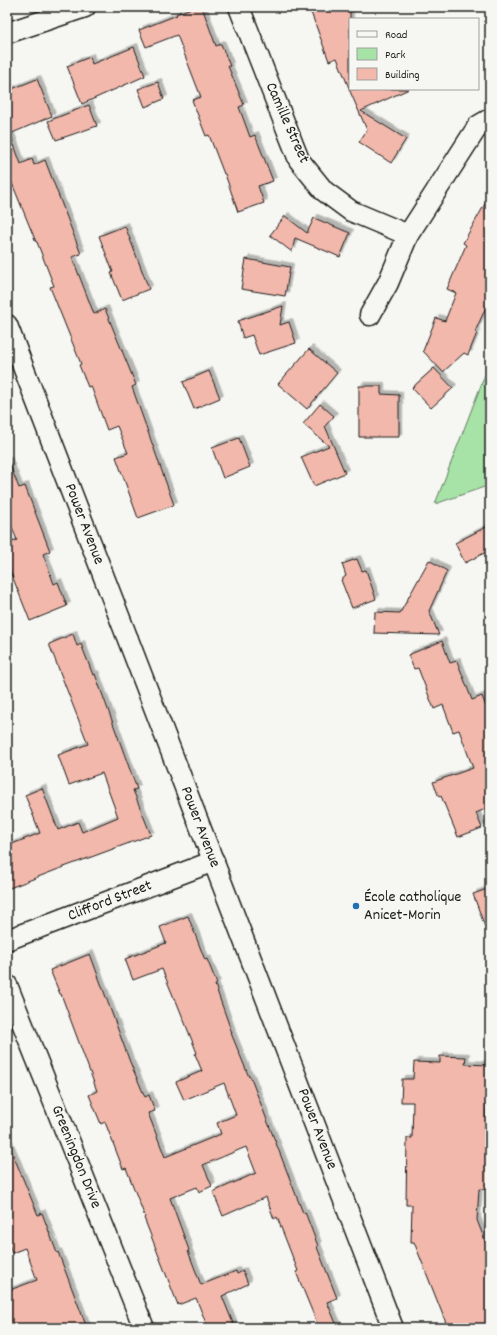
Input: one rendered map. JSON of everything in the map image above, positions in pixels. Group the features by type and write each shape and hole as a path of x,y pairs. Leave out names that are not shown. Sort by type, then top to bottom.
{"street":[{"path":"7,33 85,7"},
{"name":"Camille Street","path":"239,7 299,160 324,191 351,211 408,235"},
{"path":"370,316 388,283 408,235 478,126 490,120"},
{"name":"Power Avenue","path":"7,325 393,1328"},
{"name":"Clifford Street","path":"7,940 214,861"},
{"name":"Greeningdon Drive","path":"7,986 144,1328"}],"green space":[{"path":"490,362 490,485 435,504"}],"building":[{"path":"194,7 202,7 216,46 221,44 230,66 228,66 244,105 239,107 250,137 255,135 273,181 258,186 264,203 238,212 225,174 209,135 206,136 192,100 201,97 177,35 146,47 139,30"},
{"path":"309,7 350,7 349,88 337,58 329,61"},
{"path":"134,47 145,76 82,104 67,66 90,57 92,64"},
{"path":"37,79 52,116 10,134 21,164 32,159 34,165 45,160 81,254 72,257 94,314 105,309 136,385 132,387 174,505 138,518 116,457 128,453 117,426 107,430 91,386 88,387 79,365 81,364 50,287 54,286 7,171 7,91"},
{"path":"158,82 164,99 145,107 138,89"},
{"path":"349,90 407,90 361,111 406,139 391,163 359,142 367,130"},
{"path":"89,105 97,126 56,140 48,121"},
{"path":"490,195 490,298 475,332 477,333 468,355 464,353 443,372 423,351 436,318 445,321 456,293 447,289 466,245 463,243"},
{"path":"285,216 307,233 314,218 350,233 340,257 295,238 292,252 270,235"},
{"path":"125,226 149,289 122,300 111,273 113,272 99,236"},
{"path":"246,259 290,267 285,296 241,289"},
{"path":"283,306 280,325 289,322 296,343 259,355 252,335 243,338 238,321"},
{"path":"309,349 337,373 307,409 278,384"},
{"path":"434,368 453,388 431,408 412,388"},
{"path":"209,371 220,398 194,409 183,382"},
{"path":"359,386 381,386 381,394 399,395 399,437 359,437"},
{"path":"320,404 334,416 325,426 345,473 314,486 301,457 329,446 303,424"},
{"path":"239,438 250,467 223,478 212,448"},
{"path":"7,460 19,488 25,486 50,551 43,554 54,584 58,582 67,606 30,621 7,563 7,544 17,540 7,515"},
{"path":"490,525 490,550 465,563 455,543"},
{"path":"357,559 362,571 366,570 376,599 352,608 341,580 346,576 342,564"},
{"path":"429,560 447,571 429,611 439,635 374,633 375,612 400,613"},
{"path":"73,634 77,646 81,644 93,675 95,674 137,789 133,790 151,835 7,889 7,846 40,833 25,795 42,788 58,830 78,822 82,832 118,817 102,773 69,785 58,755 88,744 49,644"},
{"path":"442,641 450,663 457,661 472,700 482,696 490,717 490,807 476,813 482,828 458,837 441,796 439,797 433,782 473,768 459,730 453,732 443,705 434,709 418,668 414,669 408,655"},
{"path":"490,888 490,934 488,935 473,894"},
{"path":"188,916 205,960 207,959 217,984 215,985 231,1033 249,1077 250,1076 303,1213 305,1212 337,1298 327,1302 338,1328 319,1328 296,1272 298,1271 277,1217 274,1219 266,1197 223,1216 213,1192 256,1173 246,1147 203,1165 212,1186 199,1192 197,1187 170,1198 201,1285 236,1271 237,1274 243,1271 248,1284 222,1296 235,1328 208,1328 196,1298 178,1305 126,1168 123,1169 105,1122 101,1124 89,1095 97,1091 61,994 50,970 90,954 130,1062 145,1097 149,1095 155,1111 148,1113 165,1157 221,1134 217,1123 236,1115 224,1083 184,1100 176,1082 202,1071 195,1054 197,1053 175,998 162,969 133,980 125,959 166,943 160,927"},
{"path":"440,1056 466,1057 465,1064 488,1065 486,1118 490,1118 490,1190 479,1189 477,1220 490,1254 490,1328 448,1328 414,1242 411,1242 412,1205 406,1205 407,1138 412,1138 413,1102 401,1102 402,1079 413,1079 414,1062 440,1063"},
{"path":"7,1140 38,1215 42,1213 87,1328 7,1328 7,1291 37,1280 25,1248 12,1253 7,1241"}],"place":[{"name":"École catholique Anicet-Morin","path":"356,906"}]}
